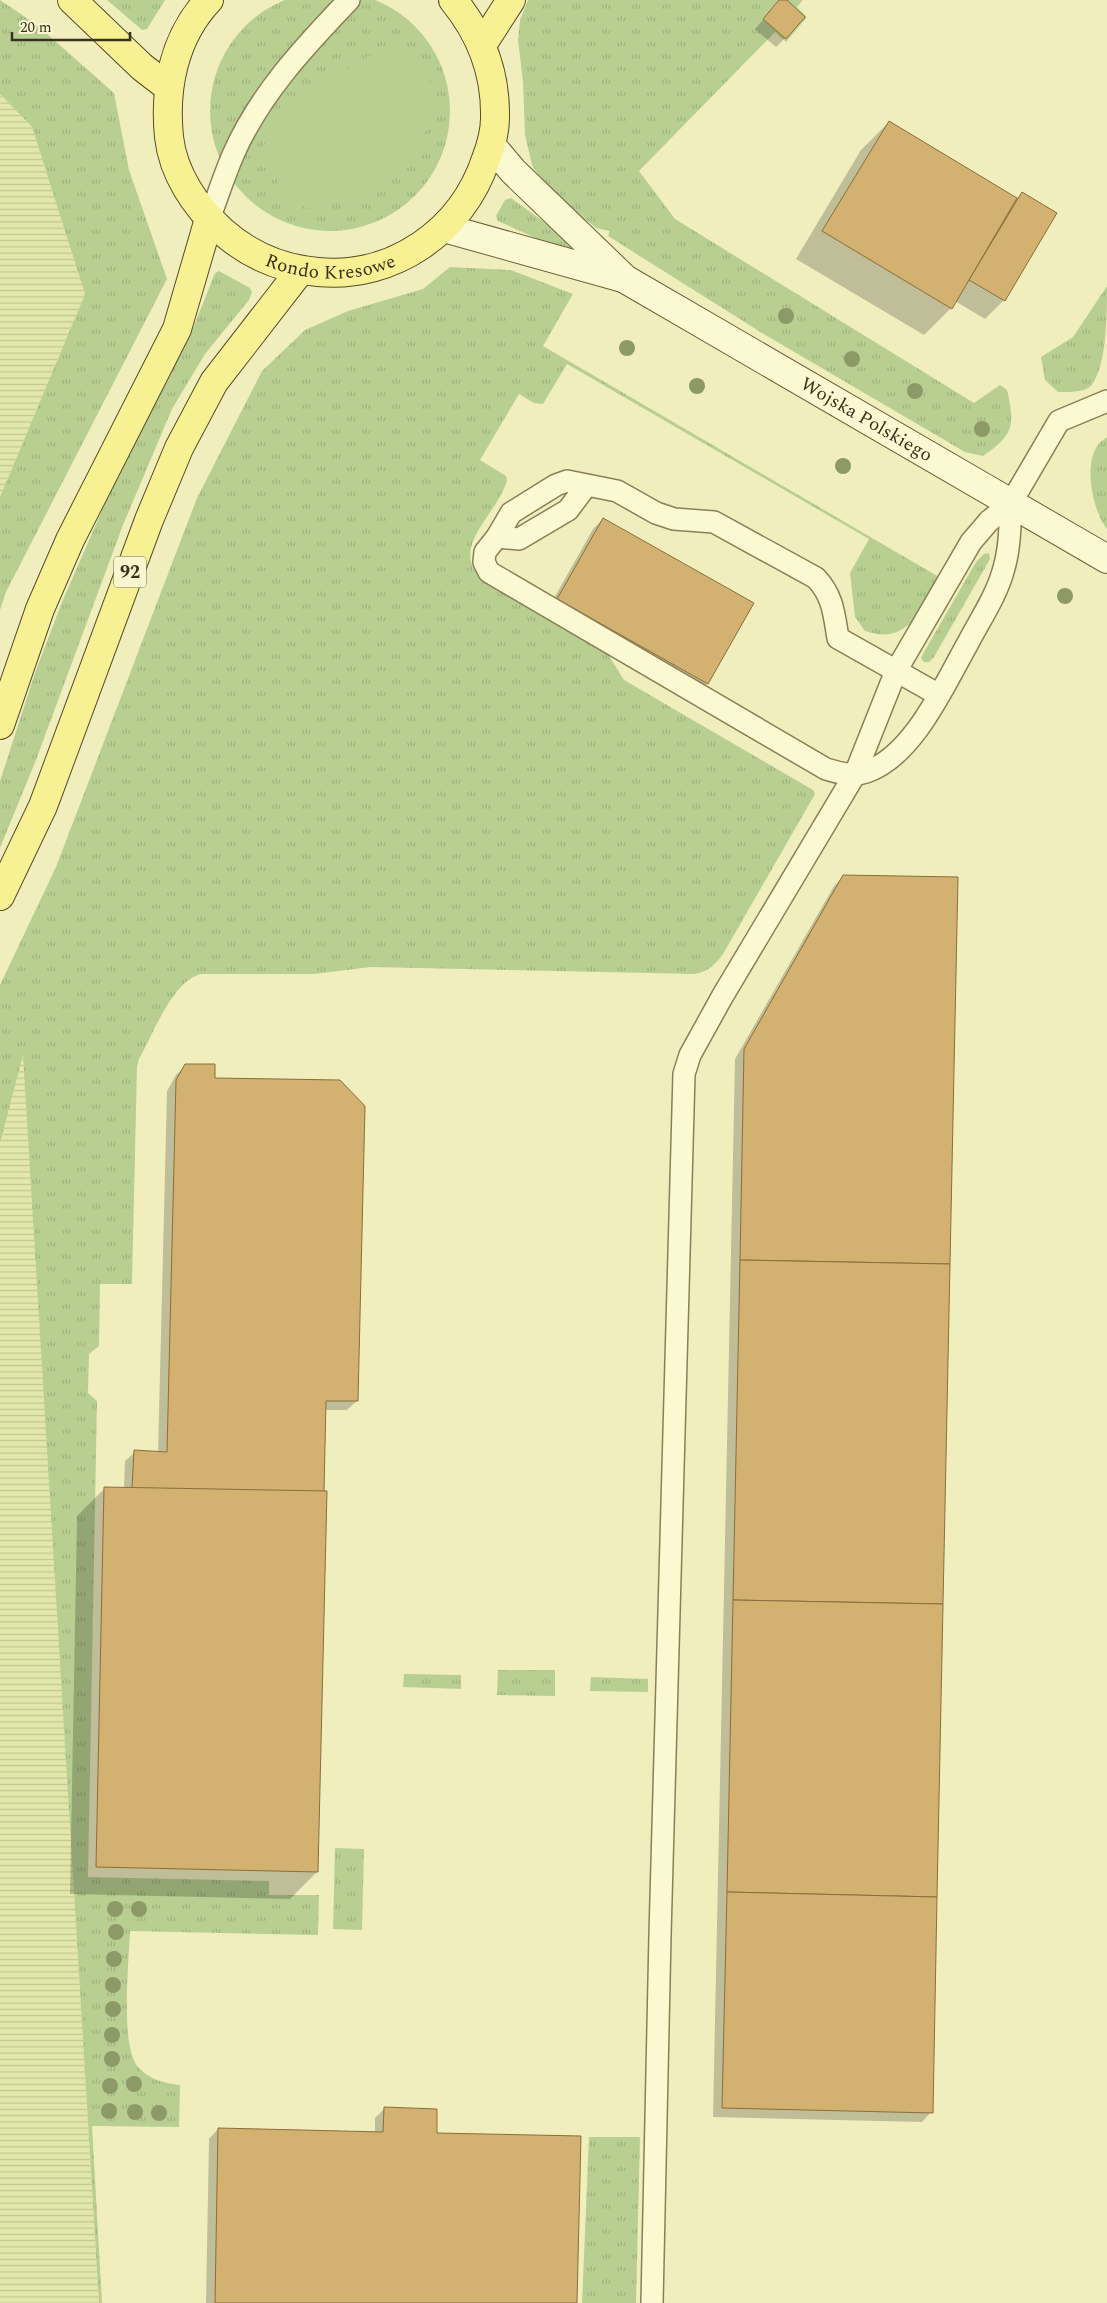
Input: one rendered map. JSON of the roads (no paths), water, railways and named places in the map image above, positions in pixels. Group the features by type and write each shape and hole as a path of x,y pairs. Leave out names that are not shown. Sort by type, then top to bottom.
{"main road":[{"path":"72,0 142,67 168,87"},
{"name":"Rondo Kresowe","path":"209,0 186,33 174,59 168,87 167,116 170,144 178,171 187,188 209,219 235,243 266,261 300,271 331,274 362,271 392,262 420,247 444,228 465,204 481,176 491,145 495,120 490,69 482,45 467,18 452,0"},
{"path":"482,45 511,0"},
{"path":"0,725 40,609 70,540 176,329 209,219"},
{"name":"92","path":"0,896 43,806 149,520 179,448 214,382 300,271"}],"street":[{"name":"Wojska Polskiego","path":"491,145 513,171 625,279 1107,559"},
{"name":"Wojska Polskiego","path":"444,228 625,279"}],"lane":[{"path":"209,219 233,154 261,104 286,68 349,0"},
{"path":"652,2303 660,1935 684,1074 690,1055 722,997 855,774 896,671 971,542 989,521 1011,503 1059,421 1105,398"},
{"path":"938,695 838,638 832,600 826,588 816,578 714,522 674,519 656,513 617,491 586,486 568,510 519,539 497,537 485,552 484,562 489,572 826,769 842,774 855,774 867,772 904,745 923,721 938,695 996,592 1005,567 1011,503"}]}
